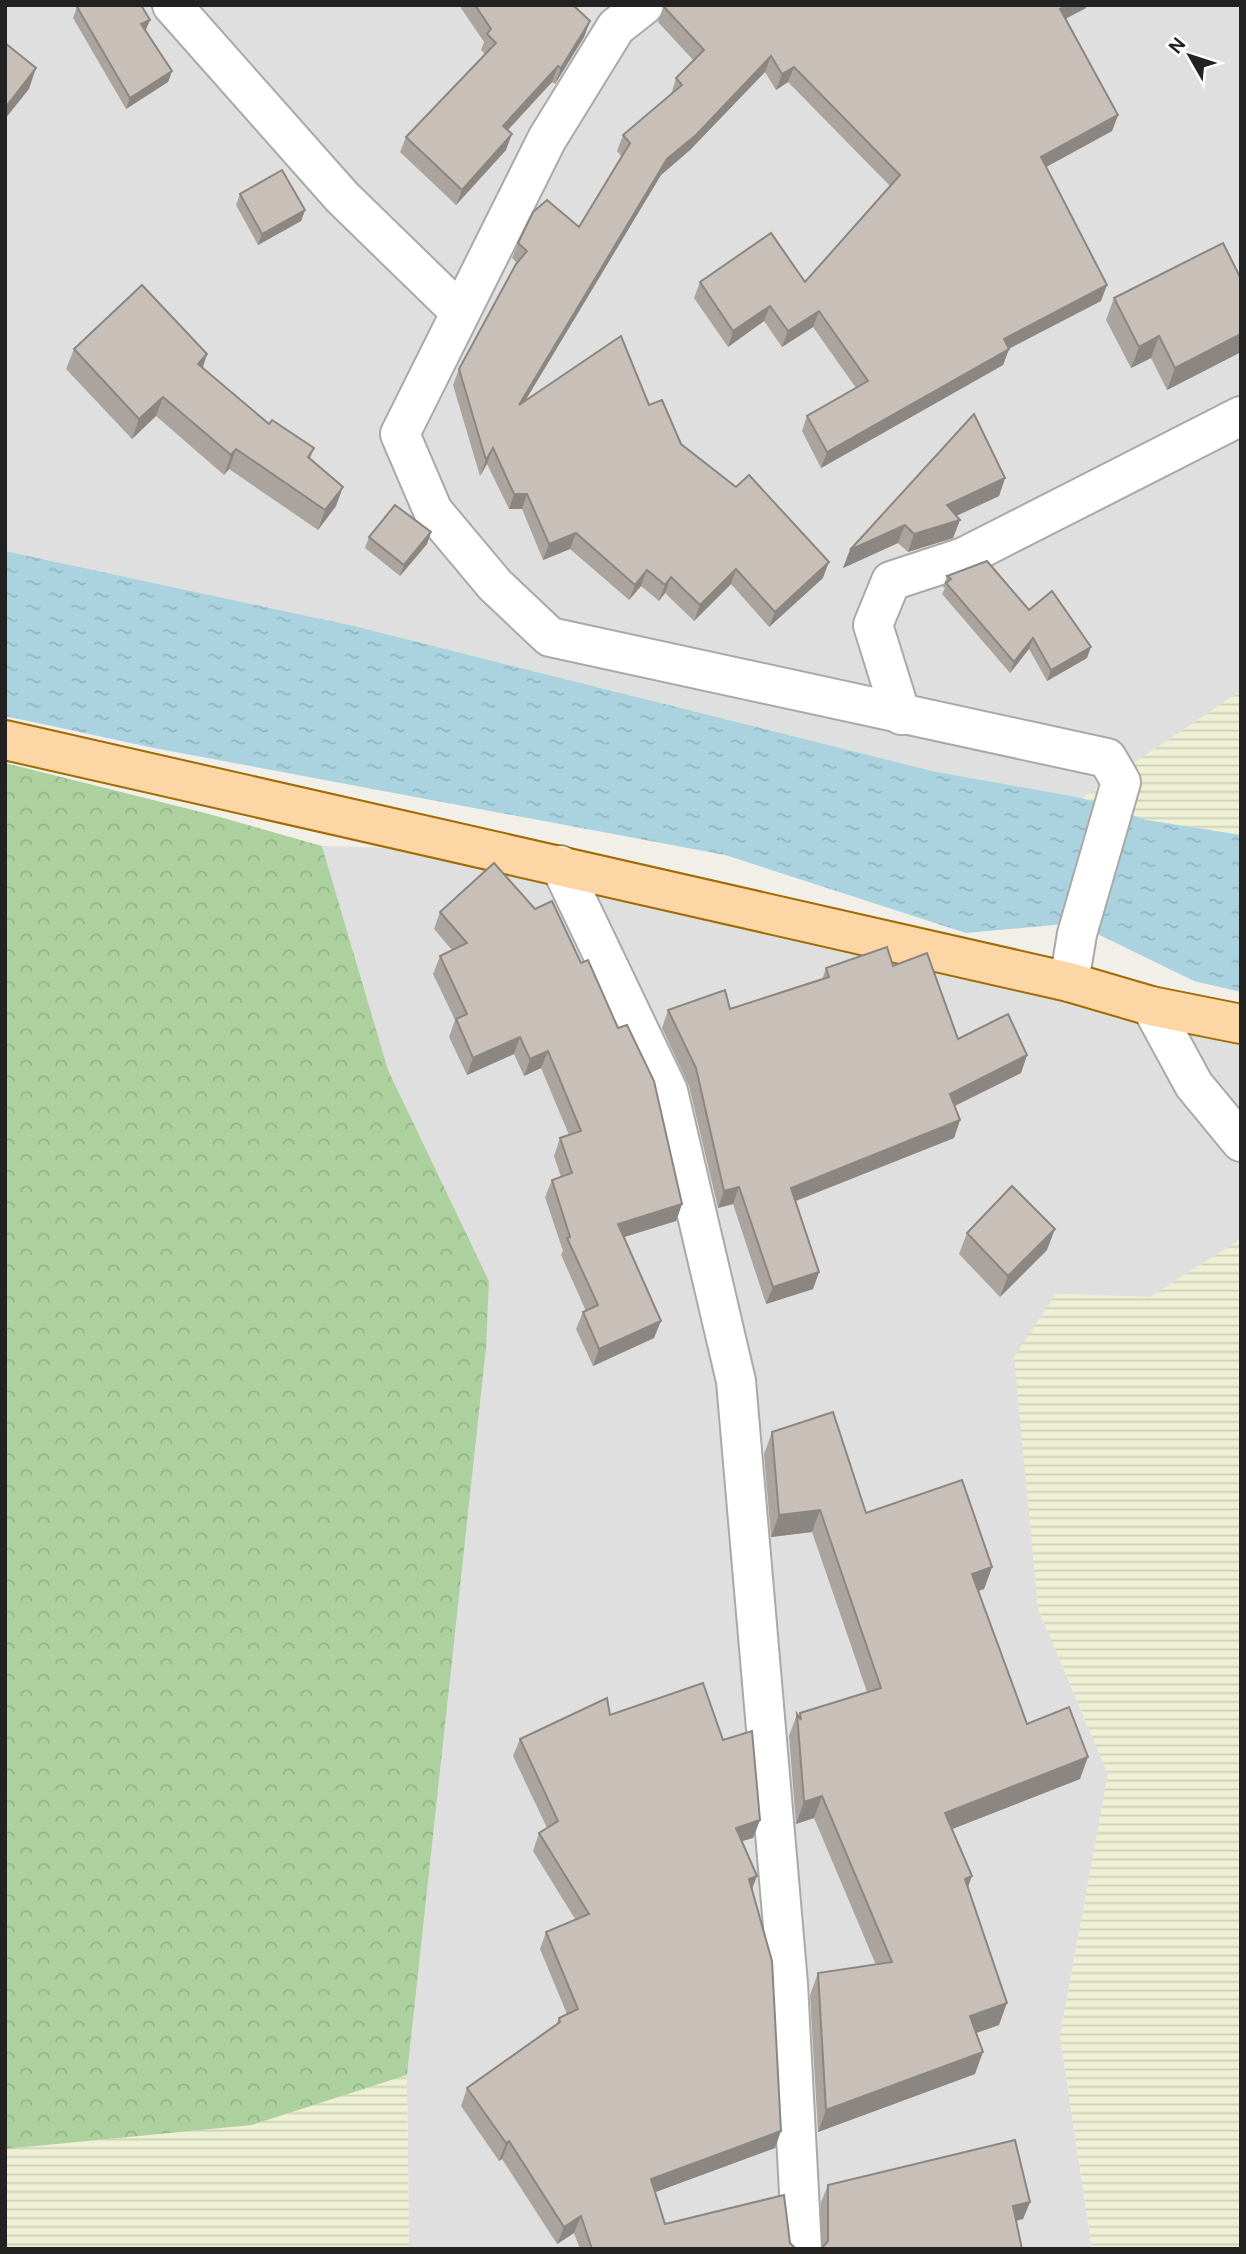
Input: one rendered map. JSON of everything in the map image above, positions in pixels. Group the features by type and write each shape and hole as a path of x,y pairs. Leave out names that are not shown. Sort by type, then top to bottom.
{"main road":[{"path":"5,740 1069,982 1150,1006 1241,1024"}],"street":[{"path":"172,5 342,197 459,311"},
{"path":"625,13 547,139 400,434 433,511 495,584 550,637 1107,758 1121,782 1077,934 1069,982"},
{"path":"901,715 873,625 891,581 964,557 1241,416"},
{"path":"560,865 668,1091 736,1381 788,1983 802,2249"},
{"path":"1150,1006 1194,1085 1241,1142"}],"shaded area":[{"path":"5,5 1241,5 1241,691 1082,798 932,771 354,626 5,551"},
{"path":"322,846 430,849 1241,1037 1241,1239 1150,1297 1056,1294 1028,1492 1038,1608 1108,1774 1060,2036 1092,2249 409,2249 407,2075 489,1281 388,1070"}],"green space":[{"path":"1241,691 1241,835 1147,820 1082,798"},
{"path":"5,763 209,814 322,846 388,1070 489,1281 486,1347 407,2075 252,2125 5,2149"},
{"path":"1241,1239 1241,2249 1092,2249 1060,2036 1108,1774 1038,1608 1014,1357 1056,1294 1150,1297"},
{"path":"407,2075 409,2249 5,2249 5,2149 252,2125"}],"water":[{"path":"5,551 354,626 932,771 1082,798 1147,820 1241,835 1241,992 1194,981 1075,923 966,933 725,855 154,748 5,716"}],"building":[{"path":"141,5 150,20 141,24 172,71 130,98 77,7"},
{"path":"475,5 573,5 590,21 561,68 558,66 503,126 512,134 462,190 406,137 496,43 487,34 491,29"},
{"path":"664,5 1067,5 1060,9 1118,115 1041,157 1107,285 1004,339 1009,349 827,452 807,416 868,381 819,311 788,331 770,306 733,331 700,282 771,233 805,282 900,175 794,67 782,74 771,56 696,135 667,159 519,405 621,336 649,405 662,400 681,444 736,487 749,475 829,562 775,612 736,569 700,605 671,577 665,585 647,570 635,585 576,533 549,544 527,494 514,494 493,448 486,460 459,369 516,264 527,251 518,243 533,212 547,200 579,227 630,143 623,135 682,85 676,78 704,50"},
{"path":"5,43 36,68 5,108"},
{"path":"282,170 305,210 262,234 240,194"},
{"path":"1223,243 1241,279 1241,334 1175,368 1159,336 1139,347 1114,298"},
{"path":"142,285 207,354 198,364 269,424 272,420 314,448 308,457 343,487 325,510 236,449 231,455 163,397 139,419 74,349"},
{"path":"974,414 1005,478 947,505 960,520 914,534 905,525 850,550"},
{"path":"395,505 431,532 404,565 369,537"},
{"path":"987,561 1029,610 1052,591 1091,647 1051,670 1033,638 1014,662 946,583 951,579 947,576"},
{"path":"494,863 535,909 552,901 581,963 588,960 618,1028 627,1025 654,1081 682,1204 618,1224 661,1321 599,1349 583,1312 598,1305 567,1238 570,1237 552,1180 572,1173 560,1138 581,1131 548,1051 530,1059 520,1037 473,1058 456,1019 467,1014 440,956 467,943 440,912"},
{"path":"887,947 893,966 927,953 958,1039 1008,1014 1027,1055 950,1094 960,1120 791,1188 819,1272 773,1287 739,1187 724,1191 696,1068 668,1010 725,990 730,1009 829,977 826,968"},
{"path":"1012,1186 1055,1229 1008,1276 967,1233"},
{"path":"833,1412 866,1513 962,1480 992,1567 972,1574 1027,1724 1069,1707 1088,1757 945,1813 972,1876 965,1879 1007,2003 970,2016 983,2052 826,2110 818,1973 892,1962 822,1796 804,1802 797,1714 801,1720 800,1713 881,1688 820,1510 779,1515 772,1432"},
{"path":"703,1683 723,1740 752,1731 760,1820 736,1828 757,1876 749,1879 772,1961 781,2131 651,2179 665,2224 784,2195 790,2243 796,2249 592,2249 581,2216 564,2227 509,2141 506,2143 467,2088 560,2022 559,2018 578,2009 546,1932 589,1914 539,1833 558,1821 520,1739 607,1698 610,1715"},
{"path":"1015,2140 1030,2202 1013,2206 1022,2249 821,2249 828,2241 828,2185"}]}
